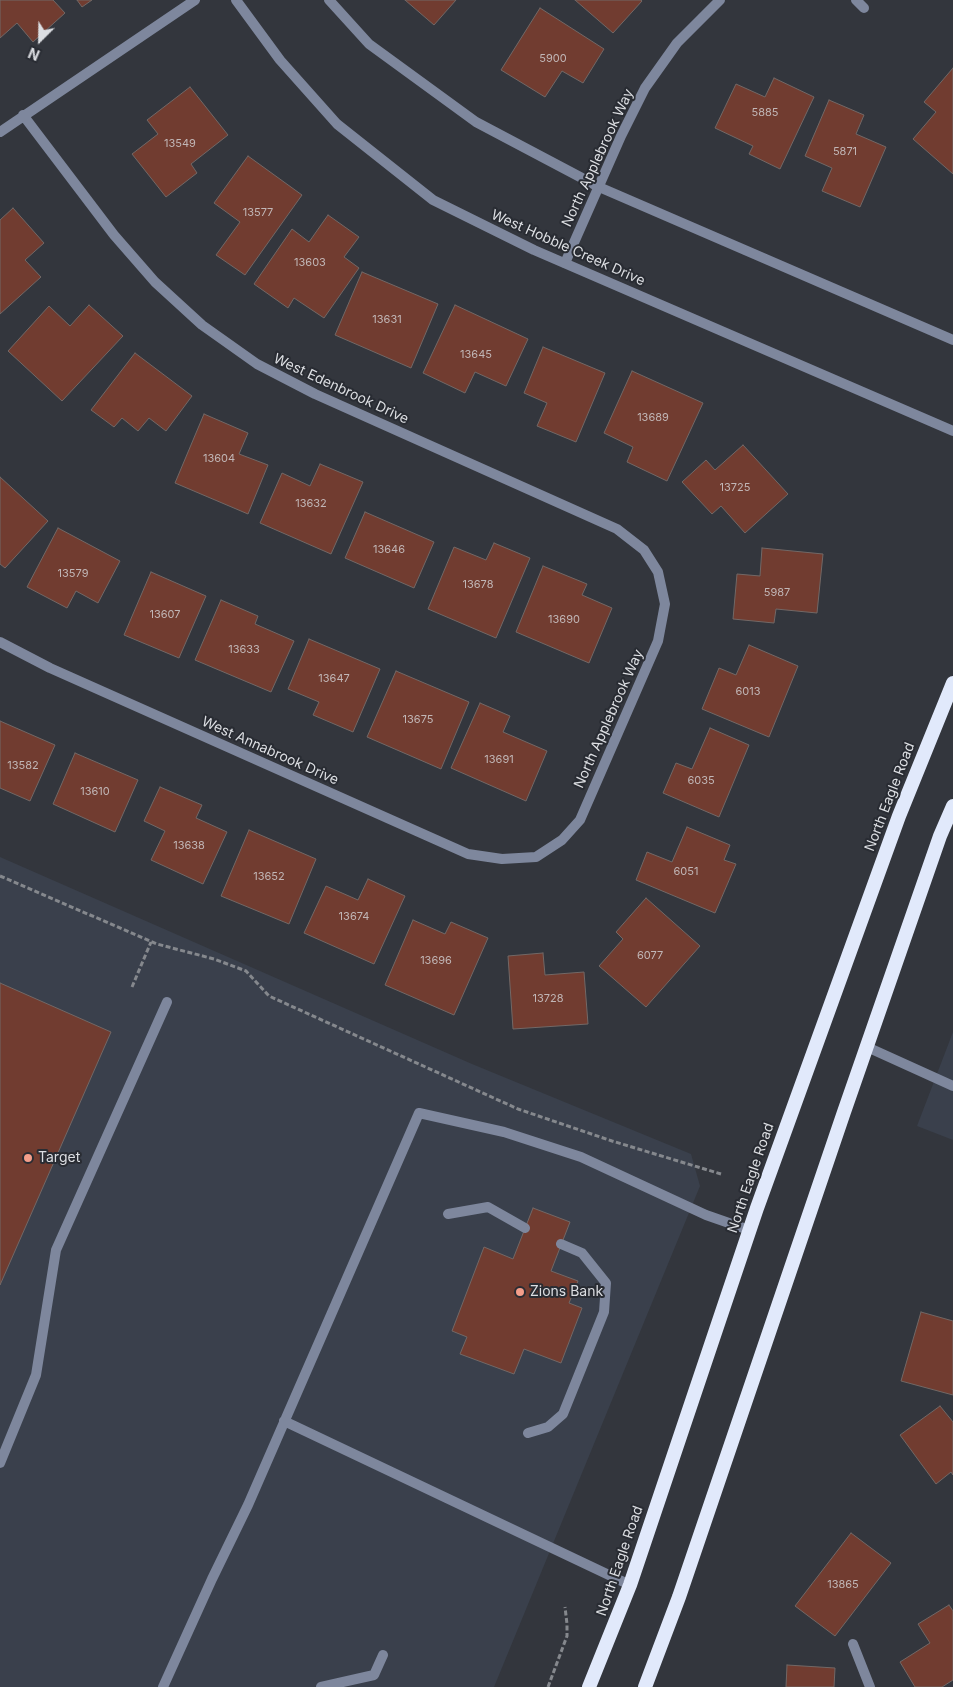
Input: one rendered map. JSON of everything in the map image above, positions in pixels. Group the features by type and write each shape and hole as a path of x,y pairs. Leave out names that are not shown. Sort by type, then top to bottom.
{"highway":[{"name":"North Eagle Road","path":"590,1687 630,1585 750,1230 899,816 953,683"},
{"path":"645,1687 695,1550 940,836 953,806"}],"street":[{"path":"0,132 195,0"},
{"name":"West Hobble Creek Drive","path":"236,0 280,60 338,124 433,200 534,250 953,431"},
{"path":"329,0 368,44 476,122 599,187 953,340"},
{"name":"North Applebrook Way","path":"565,263 621,136 645,88 677,43 720,0"},
{"path":"856,0 864,8"},
{"name":"West Edenbrook Drive","path":"24,115 114,235 155,282 202,325 257,364 315,394 617,529 644,550 658,572"},
{"name":"North Applebrook Way","path":"536,857 562,840 580,820 658,641 664,604 658,572"},
{"name":"West Annabrook Drive","path":"0,642 59,672 468,854 502,859 536,857"},
{"path":"0,1463 36,1375 56,1250 167,1002"},
{"path":"867,1047 953,1086"},
{"path":"163,1687 248,1505 419,1113 504,1132 581,1157 706,1215 750,1230"},
{"path":"448,1214 488,1207 525,1228"},
{"path":"528,1433 548,1427 563,1414 604,1312 606,1283 582,1253 561,1244"},
{"path":"284,1420 630,1585"},
{"path":"853,1644 870,1687"},
{"path":"320,1687 374,1675 383,1655"}],"path":[{"path":"0,876 151,942 214,959 246,972 270,996 518,1109 612,1141 721,1174"},
{"path":"132,987 151,942"},
{"path":"548,1687 566,1636 567,1624 564,1607"}],"shaded area":[{"path":"0,857 472,1064 691,1154 700,1186 494,1687 0,1687"},
{"path":"953,1032 953,1140 917,1126"}],"building":[{"path":"0,0 53,0 65,13 33,42 17,23 0,38"},
{"path":"77,0 92,0 82,7"},
{"path":"405,0 456,0 434,25"},
{"path":"575,0 641,0 642,1 613,33"},
{"path":"540,8 604,49 583,83 562,71 545,97 501,70"},
{"path":"953,68 953,174 913,139 936,112 924,102"},
{"path":"774,78 814,97 780,169 749,154 753,146 715,128 736,84 765,97"},
{"path":"190,87 228,135 191,164 197,173 166,197 132,154 158,134 147,120"},
{"path":"829,100 864,115 856,134 886,147 860,207 822,191 832,168 805,156"},
{"path":"248,156 302,195 245,275 216,255 240,222 214,203"},
{"path":"13,208 44,243 25,260 41,277 0,314 0,220"},
{"path":"328,215 359,237 344,257 359,268 324,318 294,298 288,308 254,284 292,229 309,242"},
{"path":"362,272 438,304 411,368 335,335"},
{"path":"89,305 123,336 62,401 8,351 49,306 70,326"},
{"path":"455,305 528,339 506,386 475,372 465,393 423,373"},
{"path":"543,347 605,373 576,442 537,426 547,403 524,393"},
{"path":"135,353 192,396 166,431 149,418 138,431 122,418 114,427 91,410"},
{"path":"632,371 703,403 667,481 627,462 633,447 604,433"},
{"path":"204,414 248,433 239,454 268,465 248,514 175,483"},
{"path":"743,445 788,494 745,533 721,506 712,514 682,482 706,460 715,470"},
{"path":"320,464 363,482 331,554 260,523 282,473 310,486"},
{"path":"0,477 48,521 5,568 0,564"},
{"path":"365,512 434,542 414,588 345,558"},
{"path":"58,528 120,561 98,603 76,591 67,608 27,587"},
{"path":"494,543 530,558 496,638 428,609 454,547 486,560"},
{"path":"762,548 823,554 817,613 776,609 774,623 733,619 737,574 760,576"},
{"path":"543,566 587,584 582,595 612,608 589,663 516,632"},
{"path":"151,572 206,596 179,658 124,635"},
{"path":"221,600 258,616 255,624 294,641 271,692 195,660"},
{"path":"309,639 380,669 353,732 313,715 319,702 288,689"},
{"path":"749,645 798,666 769,737 702,709 719,668 736,675"},
{"path":"396,671 469,702 441,769 367,737"},
{"path":"480,703 510,716 503,732 547,751 526,801 451,768"},
{"path":"0,721 55,745 30,801 0,788"},
{"path":"710,728 749,745 719,817 663,793 676,763 692,769"},
{"path":"75,753 138,780 115,832 53,804"},
{"path":"160,787 202,805 196,818 227,832 203,884 151,860 165,831 144,821"},
{"path":"687,827 730,845 724,860 736,864 715,913 636,880 647,852 672,862"},
{"path":"249,830 316,859 289,924 221,896"},
{"path":"368,879 405,896 374,964 304,933 326,886 358,900"},
{"path":"646,898 700,946 646,1007 599,966 623,939 616,932"},
{"path":"413,920 445,934 451,922 488,938 454,1015 385,985"},
{"path":"543,953 545,975 584,972 588,1024 513,1029 508,956"},
{"name":"Target","path":"0,983 111,1032 0,1285"},
{"name":"Zions Bank","path":"533,1208 570,1222 551,1271 578,1281 569,1303 582,1308 561,1363 524,1349 514,1374 460,1354 467,1337 452,1331 484,1247 513,1259"},
{"path":"921,1312 953,1321 953,1395 901,1381"},
{"path":"940,1406 953,1422 953,1475 951,1472 936,1484 900,1435"},
{"path":"851,1533 891,1563 835,1636 795,1606"},
{"path":"949,1605 953,1611 953,1680 942,1687 915,1687 900,1662 930,1643 918,1624"},
{"path":"787,1665 835,1668 834,1687 786,1687"}],"place":[{"name":"Target","path":"28,1158"},
{"name":"Zions Bank","path":"520,1292"}]}
